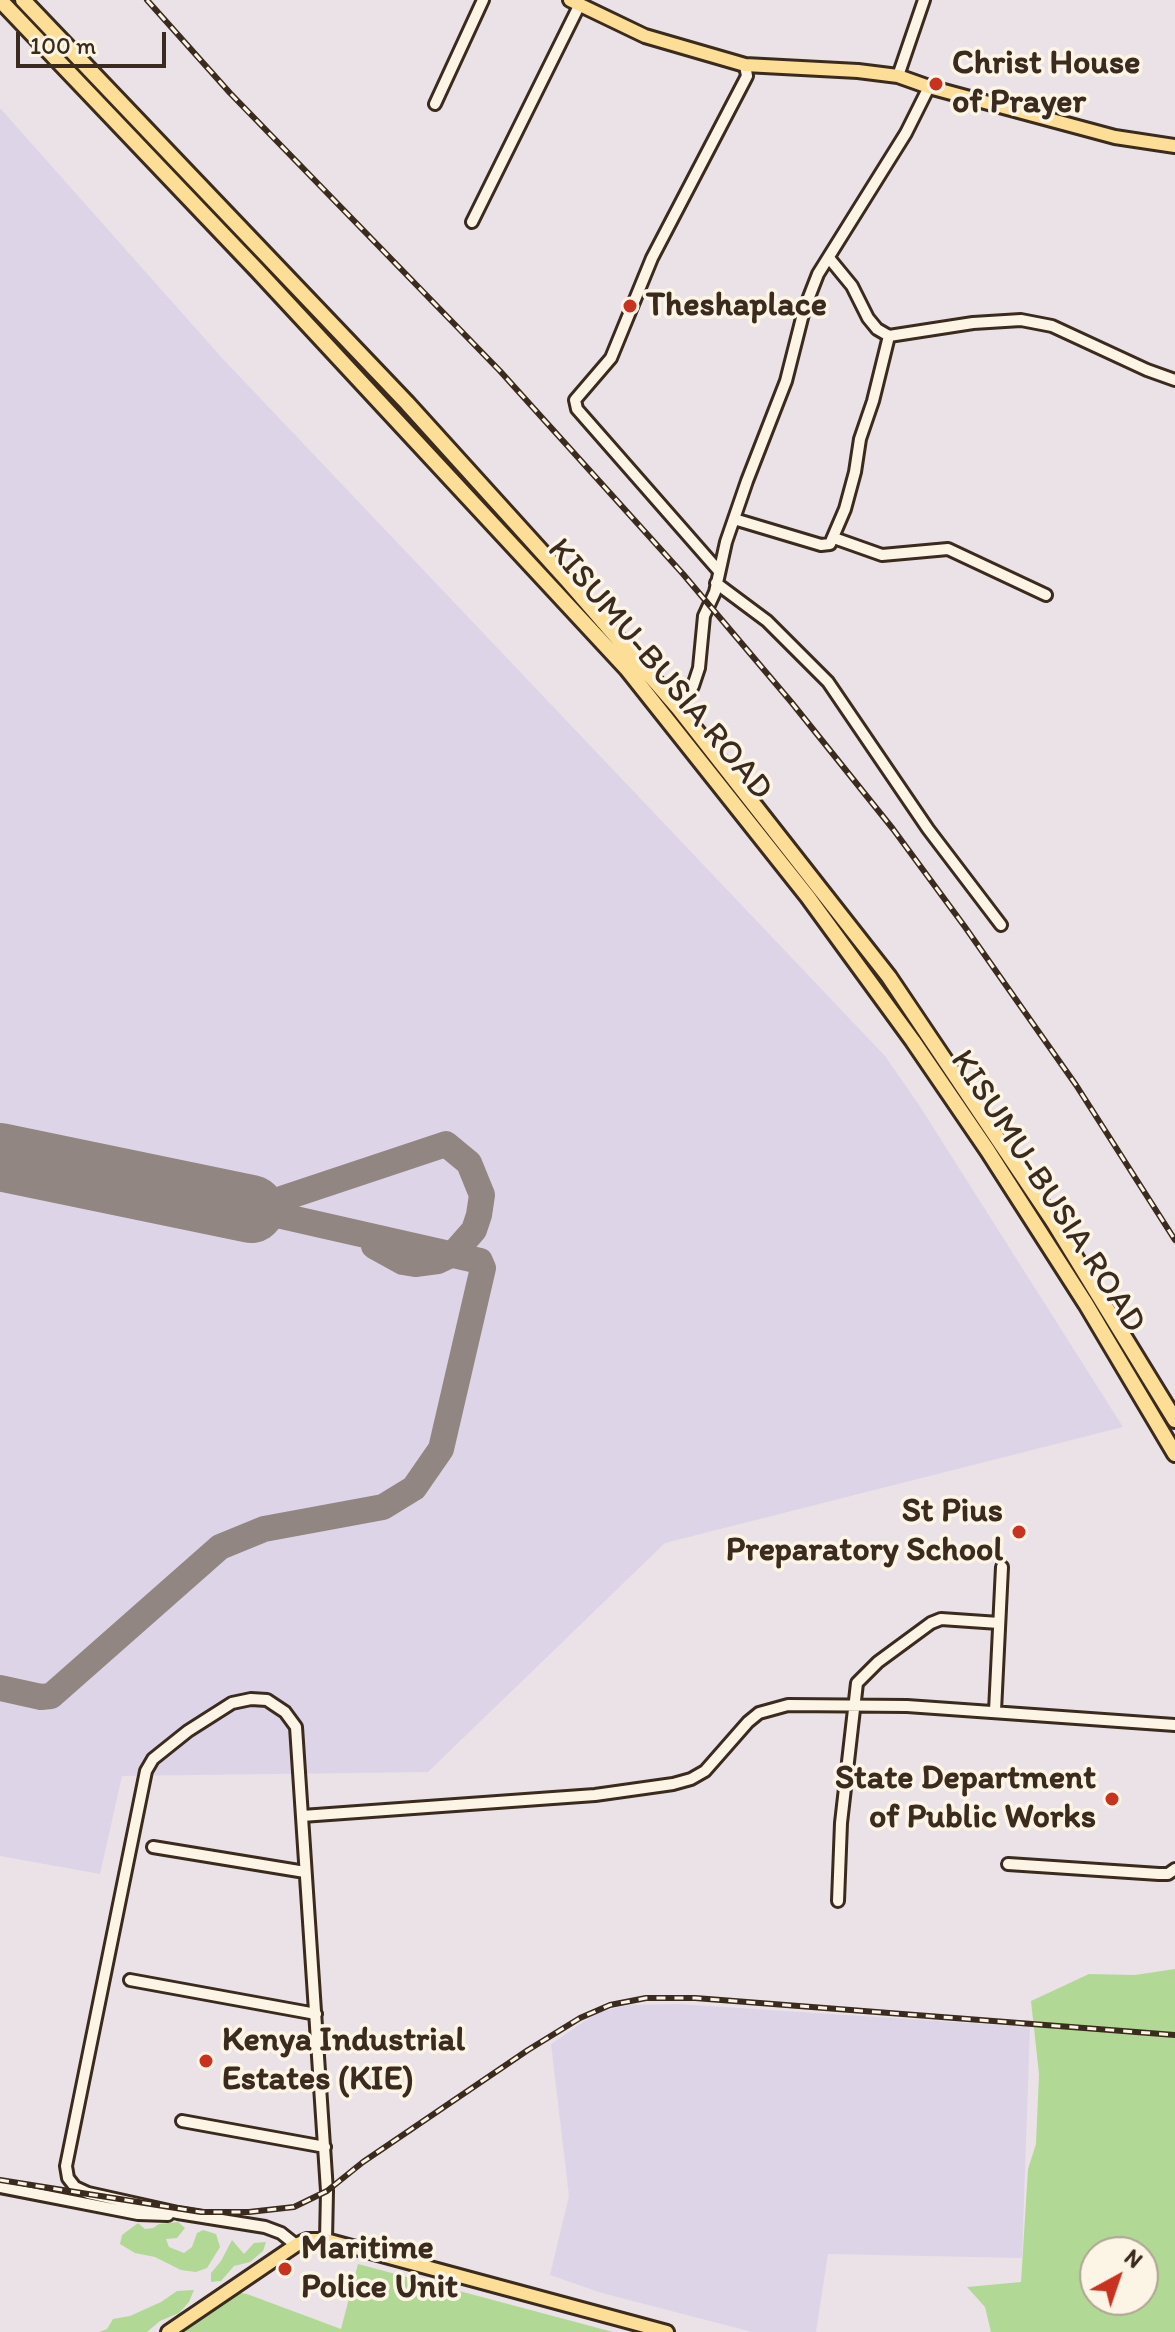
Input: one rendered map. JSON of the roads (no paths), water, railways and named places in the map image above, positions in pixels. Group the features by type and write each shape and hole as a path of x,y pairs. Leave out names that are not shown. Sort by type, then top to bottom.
{"highway":[{"name":"KISUMU-BUSIA ROAD","path":"0,0 257,270 627,669 808,897 913,1041 1078,1291 1175,1454"},
{"name":"KISUMU-BUSIA ROAD","path":"23,0 407,403 679,709 889,977 1053,1221 1175,1420"}],"main road":[{"path":"574,3 645,36 745,65 898,76 1115,137 1175,146"},
{"path":"168,2332 296,2245 307,2240 326,2240 667,2332"}],"street":[{"path":"435,104 483,0"},
{"path":"898,76 924,0"},
{"path":"472,222 574,3"},
{"path":"718,570 577,409 575,400 611,358 652,258 747,76 745,65"},
{"path":"679,709 693,686 699,668 704,616 715,592 718,570 734,519 786,381 804,310 818,274 906,133 929,87"},
{"path":"829,258 852,286 868,318 877,329 889,336 973,323 1021,320 1052,326 1175,380"},
{"path":"734,519 821,545 830,544 855,472 860,439 889,336"},
{"path":"834,538 882,555 948,549 1046,595"},
{"path":"716,583 767,621 828,682 928,829 1001,925"},
{"path":"995,1711 1002,1567"},
{"path":"838,1901 841,1823 857,1683 878,1662 931,1623 948,1618 999,1623"},
{"path":"296,2245 281,2233 265,2227 178,2213 88,2193 75,2187 68,2178 66,2166 146,1771 164,1749 232,1703 251,1699 267,1700 285,1712 296,1727 325,2147 326,2240"},
{"path":"302,1816 595,1795 673,1784 705,1771 759,1713 788,1705 995,1711 1175,1725"},
{"path":"153,1847 305,1872"},
{"path":"1008,1864 1159,1874 1168,1874 1175,1869"},
{"path":"130,1980 316,2014"},
{"path":"182,2121 325,2147"},
{"path":"0,2187 138,2214 167,2216 178,2213"}],"railway":[{"path":"147,0 230,93 500,371 683,574 792,703 893,829 965,927 1076,1085 1175,1240"},
{"path":"0,2180 201,2212 249,2212 294,2207 327,2191 363,2162 580,2018 610,2005 646,1998 695,1998 1175,2035"}],"place":[{"name":"Christ House of Prayer","path":"936,84"},
{"name":"Theshaplace","path":"630,306"},
{"name":"St Pius Preparatory School","path":"1019,1532"},
{"name":"State Department of Public Works","path":"1112,1799"},
{"name":"Kenya Industrial Estates (KIE)","path":"206,2061"},
{"name":"Maritime Police Unit","path":"285,2269"}]}
